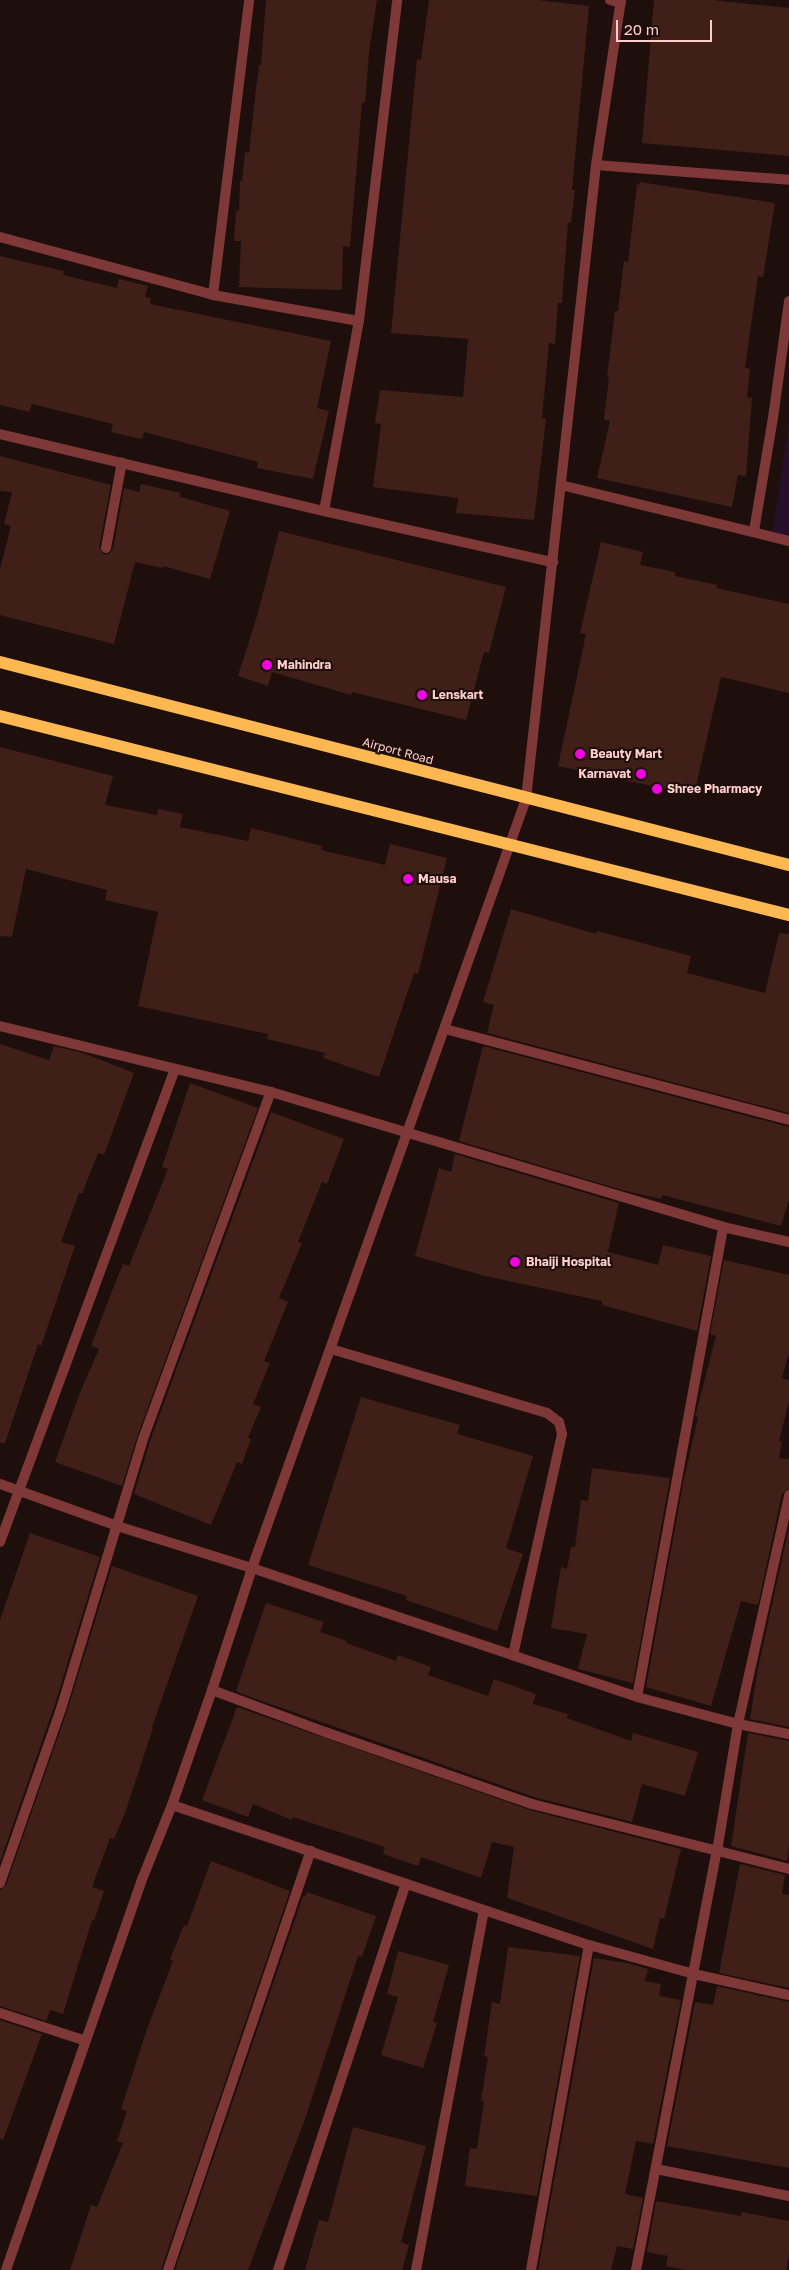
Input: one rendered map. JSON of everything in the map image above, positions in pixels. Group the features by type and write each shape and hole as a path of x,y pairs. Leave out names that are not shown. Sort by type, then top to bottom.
{"main road":[{"name":"Airport Road","path":"0,662 526,799 789,865"},
{"path":"0,716 789,915"}],"street":[{"path":"213,295 249,0"},
{"path":"324,510 360,321 397,0"},
{"path":"6,2270 144,1877 172,1805 252,1568 526,799 596,165 617,1"},
{"path":"596,165 789,180"},
{"path":"0,237 213,295 360,321"},
{"path":"754,531 787,338 789,301"},
{"path":"0,434 553,562"},
{"path":"106,548 122,462"},
{"path":"561,485 789,541"},
{"path":"0,1026 271,1092 723,1227 789,1242"},
{"path":"445,1029 789,1120"},
{"path":"0,1542 175,1069"},
{"path":"0,1883 61,1710 143,1440 271,1092"},
{"path":"637,1697 723,1227"},
{"path":"331,1349 547,1414 559,1422 562,1434 512,1655"},
{"path":"0,1484 117,1526 252,1568 637,1697 738,1724 789,1734"},
{"path":"636,2270 717,1851 738,1724 789,1495"},
{"path":"212,1690 325,1732 532,1804 789,1869"},
{"path":"172,1805 589,1945 694,1974 789,1995"},
{"path":"168,2270 311,1851"},
{"path":"278,2270 406,1884"},
{"path":"416,2270 484,1911"},
{"path":"531,2270 589,1945"},
{"path":"0,2013 86,2041"},
{"path":"656,2169 789,2196"}],"shaded area":[{"path":"789,421 789,546 771,542"}],"building":[{"path":"266,0 377,0 369,53 365,103 362,102 350,247 343,246 342,290 239,287 241,241 234,241 236,211 239,211 240,181 242,181 245,152 249,153 259,65 261,65"},
{"path":"429,0 537,0 589,6 572,190 575,190 571,223 568,222 562,303 558,303 555,344 549,343 542,418 546,419 534,520 456,513 458,498 373,487 381,424 375,423 380,390 463,397 468,339 391,333 417,59 421,60"},
{"path":"654,0 712,0 789,8 789,156 642,143"},
{"path":"640,182 775,203 763,277 758,276 745,368 750,369 747,397 752,398 746,476 738,475 732,507 597,478 610,421 604,420 615,311 618,311 624,261 628,262 637,184 639,185"},
{"path":"0,256 64,271 63,275 117,288 119,279 148,286 145,297 151,298 150,304 331,341 317,408 329,411 313,479 257,468 258,462 144,432 142,439 111,432 113,424 32,404 29,412 0,405"},
{"path":"0,456 111,485 99,547 104,555 109,554 113,549 124,488 139,492 141,484 181,493 180,497 230,511 210,579 163,566 163,568 135,562 114,644 0,615 0,569 11,526 4,524 12,492 0,491"},
{"path":"279,531 506,587 489,653 484,652 466,720 352,692 351,695 272,672 268,686 238,676 258,613"},
{"path":"601,542 643,552 640,565 675,572 675,576 717,585 716,588 789,604 789,693 721,677 694,795 558,766 586,634 580,633"},
{"path":"0,747 113,776 105,805 157,815 158,809 183,814 180,827 248,841 251,828 322,846 321,850 385,865 390,844 447,858 418,974 414,973 379,1077 323,1058 325,1053 267,1039 268,1034 138,1006 158,912 105,900 107,890 26,869 12,937 0,936"},
{"path":"511,909 596,934 597,931 691,956 687,973 765,993 779,933 789,934 789,1113 487,1033 494,1005 483,1002"},
{"path":"0,1044 49,1060 54,1046 83,1053 134,1073 104,1155 98,1153 82,1194 79,1193 61,1242 75,1246 41,1346 38,1344 5,1443 0,1443"},
{"path":"483,1046 789,1127 789,1199 781,1226 662,1195 661,1199 622,1190 459,1141"},
{"path":"190,1083 258,1108 137,1437 122,1486 55,1462 79,1395 99,1349 91,1346 110,1296 123,1264 129,1266 168,1169 162,1167"},
{"path":"271,1112 344,1139 327,1184 322,1182 298,1242 302,1243 279,1298 288,1302 264,1361 270,1363 253,1404 261,1407 248,1438 251,1439 242,1464 237,1462 211,1525 134,1494 150,1441"},
{"path":"455,1154 619,1203 608,1252 658,1265 663,1245 711,1256 697,1331 602,1305 602,1301 485,1276 415,1256 439,1168 451,1172"},
{"path":"724,1260 789,1275 789,1353 782,1378 789,1380 789,1401 779,1441 782,1442 779,1458 789,1459 789,1488 782,1494 758,1605 741,1601 711,1706 646,1687 684,1479 698,1417 695,1416 716,1336 710,1334"},
{"path":"361,1397 460,1425 457,1434 533,1456 506,1548 523,1554 497,1631 406,1600 407,1596 308,1565"},
{"path":"592,1468 670,1478 633,1683 578,1669 587,1634 551,1628 561,1567 567,1569 571,1547 575,1547 581,1500 588,1501"},
{"path":"789,1527 789,1727 750,1719 758,1668"},
{"path":"30,1533 100,1557 54,1707 0,1862 0,1620"},
{"path":"112,1566 198,1596 152,1727 125,1813 114,1839 110,1838 92,1887 104,1891 94,1921 92,1920 63,2014 50,2010 46,2021 0,2006 0,1890 6,1885 67,1711"},
{"path":"266,1603 324,1622 320,1632 347,1641 346,1643 396,1661 398,1655 431,1667 428,1675 488,1696 494,1679 536,1694 533,1704 568,1714 567,1718 631,1741 633,1733 698,1752 685,1796 642,1784 632,1822 534,1797 242,1694 236,1691"},
{"path":"237,1707 530,1810 681,1849 664,1919 660,1918 653,1949 507,1898 514,1847 492,1842 481,1878 421,1857 418,1866 383,1854 385,1847 293,1817 292,1820 253,1804 248,1817 202,1800"},
{"path":"748,1733 789,1741 789,1845 787,1861 731,1846"},
{"path":"211,1861 290,1891 161,2270 70,2270 91,2205 97,2207 123,2143 117,2141 127,2111 121,2109 147,2029 173,1961 170,1959 184,1925 187,1926"},
{"path":"740,1864 785,1875 782,1894 789,1895 789,1988 719,1973"},
{"path":"307,1892 376,1916 362,1957 358,1956 305,2119 248,2270 175,2270 303,1896"},
{"path":"508,1947 580,1956 537,2196 465,2186 470,2148 477,2149 484,2101 481,2101 488,2057 484,2056 492,2002 500,2004"},
{"path":"398,1951 449,1965 433,2022 437,2023 423,2068 381,2055 398,1997 387,1994"},
{"path":"594,1958 627,1963 648,1969 645,1981 661,1984 659,1996 681,2000 653,2144 636,2141 625,2194 643,2198 633,2249 617,2246 611,2270 538,2270"},
{"path":"717,1986 789,2002 789,2168 667,2146 695,2002 713,2005"},
{"path":"0,2020 42,2034 3,2140 0,2139"},
{"path":"353,2127 426,2146 401,2242 409,2245 402,2270 305,2270 319,2220 328,2222"},
{"path":"656,2201 741,2216 741,2212 789,2221 789,2254 786,2270 686,2270 666,2266 668,2256 647,2252"}],"place":[{"name":"Mahindra","path":"267,665"},
{"name":"Lenskart","path":"422,695"},
{"name":"Beauty Mart","path":"580,754"},
{"name":"Karnavat","path":"641,774"},
{"name":"Shree Pharmacy","path":"657,789"},
{"name":"Mausa","path":"408,879"},
{"name":"Bhaiji Hospital","path":"515,1262"}]}
